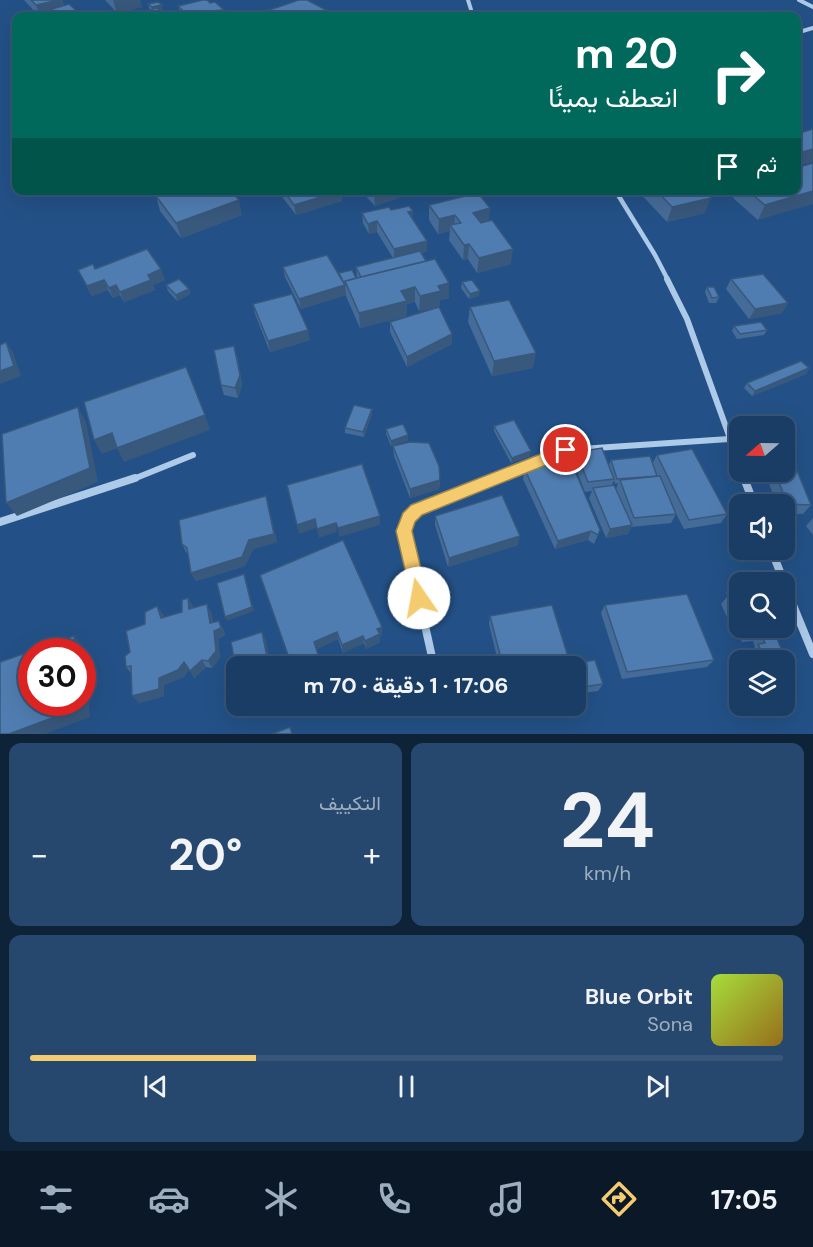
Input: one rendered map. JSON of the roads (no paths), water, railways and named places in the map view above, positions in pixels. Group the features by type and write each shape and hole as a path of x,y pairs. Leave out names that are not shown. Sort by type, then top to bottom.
{"street":[{"path":"799,0 813,7"},
{"path":"432,656 404,531 408,518 417,510 566,450 729,439 687,319 655,255 618,195"},
{"path":"0,522 152,472 193,455"},
{"path":"795,609 813,654"}]}
